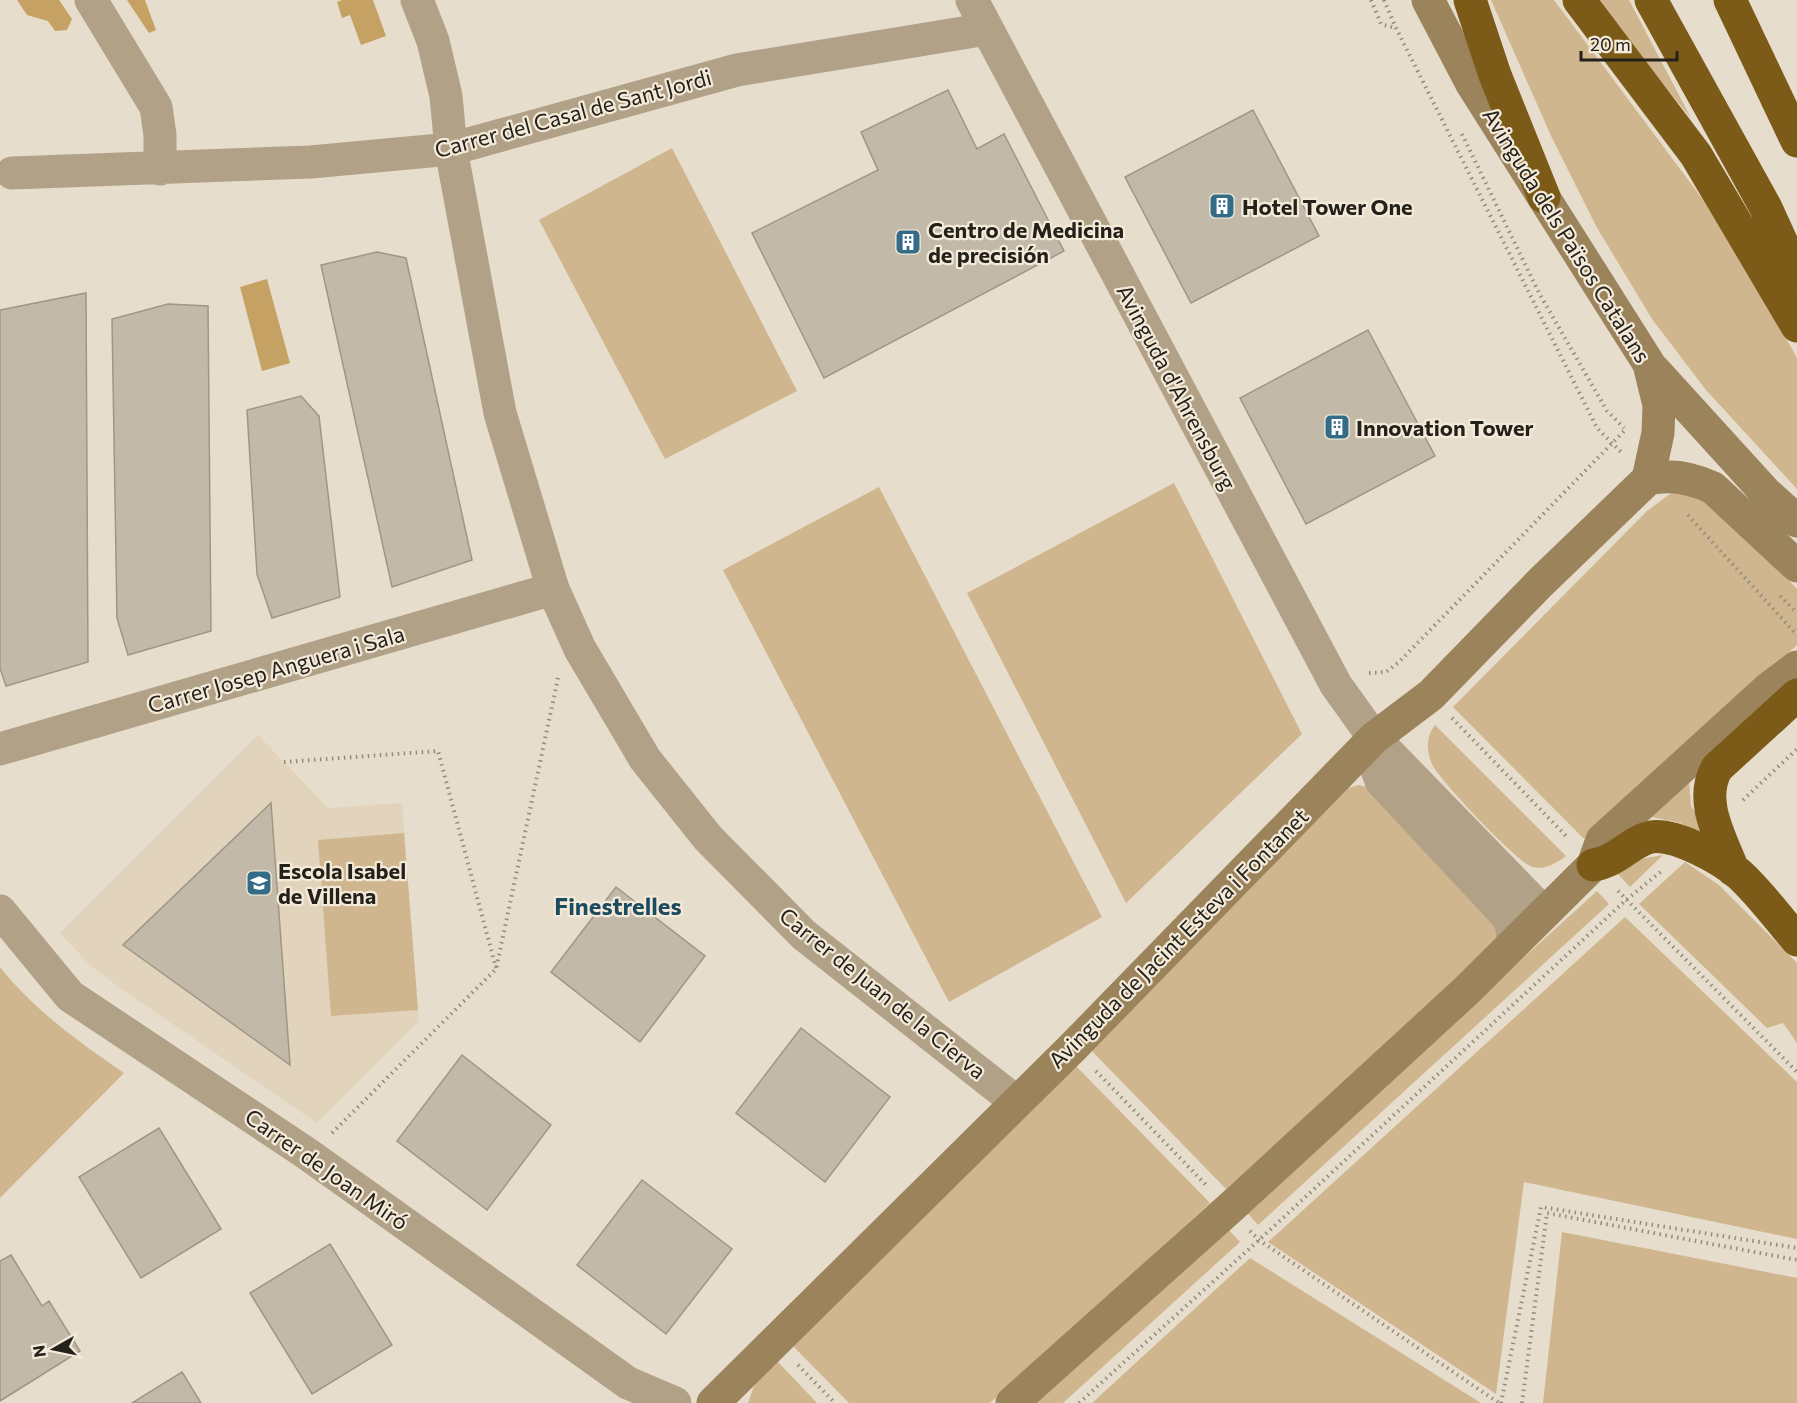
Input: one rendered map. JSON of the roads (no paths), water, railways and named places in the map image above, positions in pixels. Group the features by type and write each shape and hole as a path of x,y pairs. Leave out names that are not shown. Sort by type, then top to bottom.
{"highway":[{"path":"1470,0 1496,75 1544,197"},
{"path":"1579,0 1696,155 1797,326"},
{"path":"1651,0 1766,208 1797,276"},
{"path":"1730,0 1797,141"},
{"path":"1733,870 1713,815 1709,796 1710,781 1717,768 1797,695"},
{"path":"1593,865 1610,862 1637,843 1651,837 1687,844 1733,870 1797,940"}],"street":[{"path":"91,0 156,107 160,135 160,169"},
{"path":"417,0 433,41 446,96 451,149"},
{"name":"Avinguda d'Ahrensburg","path":"972,0 1336,685 1374,738 1543,912"},
{"name":"Avinguda dels Països Catalans","path":"1428,0 1472,84 1649,364 1659,405 1658,433 1639,470"},
{"name":"Carrer del Casal de Sant Jordi","path":"12,173 311,162 451,149 737,70 987,29"},
{"name":"Carrer de Juan de la Cierva","path":"451,149 500,413 553,589 580,650 645,759 708,838 804,935 1015,1101"},
{"path":"1649,364 1718,442 1797,521"},
{"path":"1639,470 1700,482 1713,488 1797,566"},
{"name":"Avinguda de Jacint Esteva i Fontanet","path":"713,1403 1015,1101 1074,1046 1374,738 1431,695 1541,582 1639,470"},
{"name":"Carrer Josep Anguera i Sala","path":"0,749 553,589"},
{"path":"1012,1403 1248,1192 1514,944 1543,912 1593,865 1602,840 1768,688 1797,667"},
{"path":"1374,738 1376,767 1381,782 1508,916 1514,944"},
{"path":"1328,785 1358,775 1381,782"},
{"name":"Carrer de Joan Miró","path":"0,910 69,996 306,1154 628,1383 675,1403"}],"place":[{"name":"Hotel Tower One","path":"1222,206"},
{"name":"Centro de Medicina de precisión","path":"908,242"},
{"name":"Innovation Tower","path":"1337,427"},
{"name":"Escola Isabel de Villena","path":"259,883"}],"district":[{"name":"Finestrelles","path":"618,905"}]}
